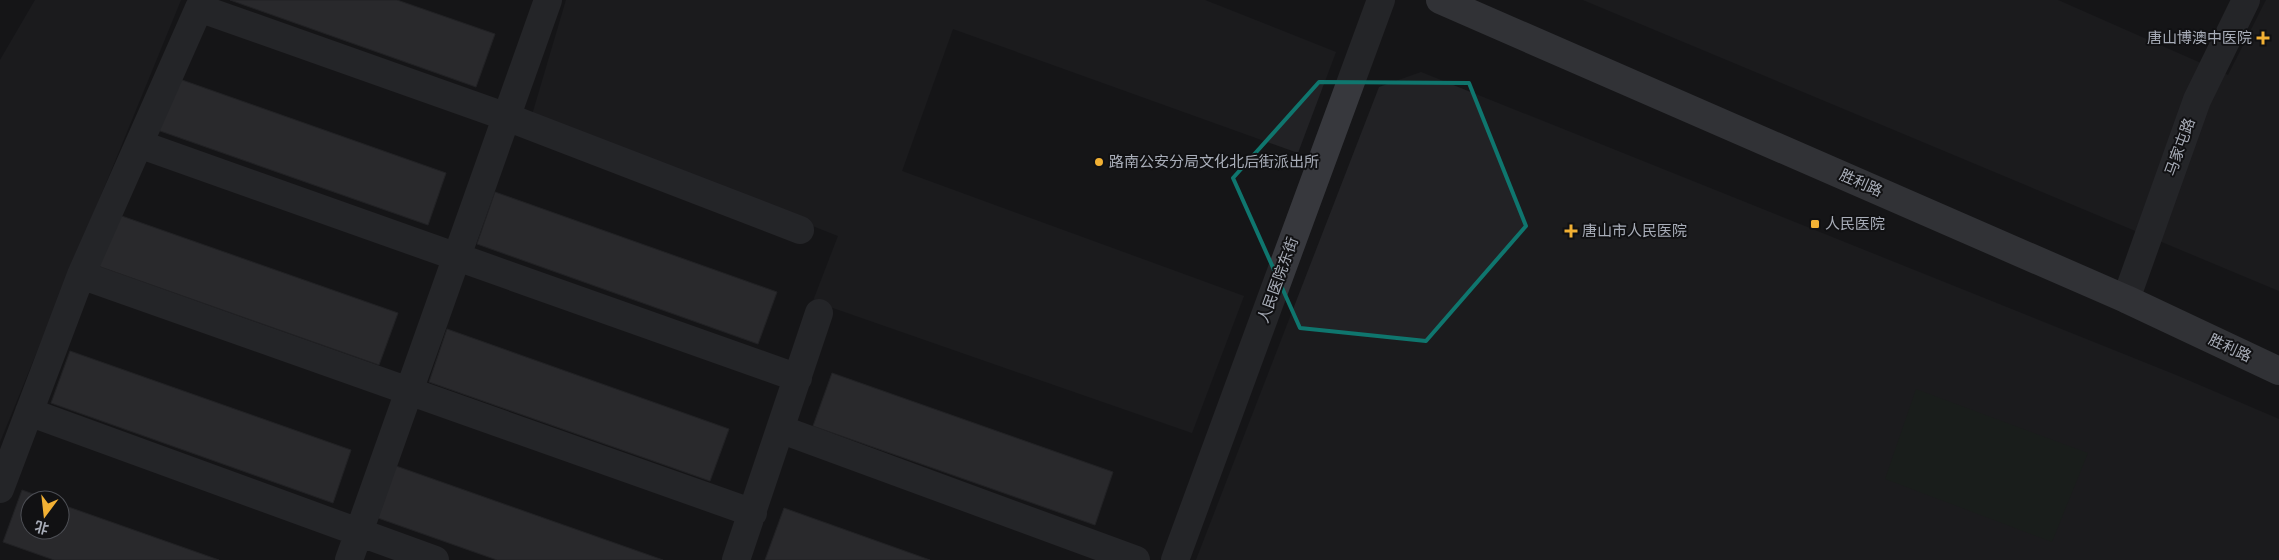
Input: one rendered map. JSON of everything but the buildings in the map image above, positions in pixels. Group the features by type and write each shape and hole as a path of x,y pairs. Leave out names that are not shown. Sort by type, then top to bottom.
{"main road":[{"name":"胜利路","path":"1440,0 2126,299 2279,371"}],"street":[{"name":"人民医院东街","path":"1175,560 1381,0"},
{"name":"马家屯路","path":"2126,299 2197,100 2246,0"},
{"path":"349,560 506,117 540,2"},
{"path":"0,489 81,276 200,8 506,117 800,230"},
{"path":"139,144 798,378"},
{"path":"81,276 753,512"},
{"path":"736,560 820,313"},
{"path":"29,412 435,560"},
{"path":"780,429 1136,560"}],"highlighted area":[{"path":"1319,82 1469,83 1526,226 1426,341 1300,328 1233,178"}],"shaded area":[{"path":"35,0 181,0 0,442 0,60"},
{"path":"566,0 1205,0 1336,52 1298,153 953,29 902,171 1244,296 1192,433 813,301 838,236 532,115"},
{"path":"1583,0 2058,0 2228,75 2266,0 2279,0 2279,291"},
{"name":"唐山市人民医院","path":"1421,72 2176,375 2279,419 2279,560 1196,560 1379,87"},
{"path":"1916,389 2088,453 2052,542 1885,479"}],"place":[{"name":"唐山博澳中医院","path":"2263,38"},
{"name":"路南公安分局文化北后街派出所","path":"1099,162"},
{"name":"人民医院","path":"1815,224"},
{"name":"唐山市人民医院","path":"1571,231"}]}
